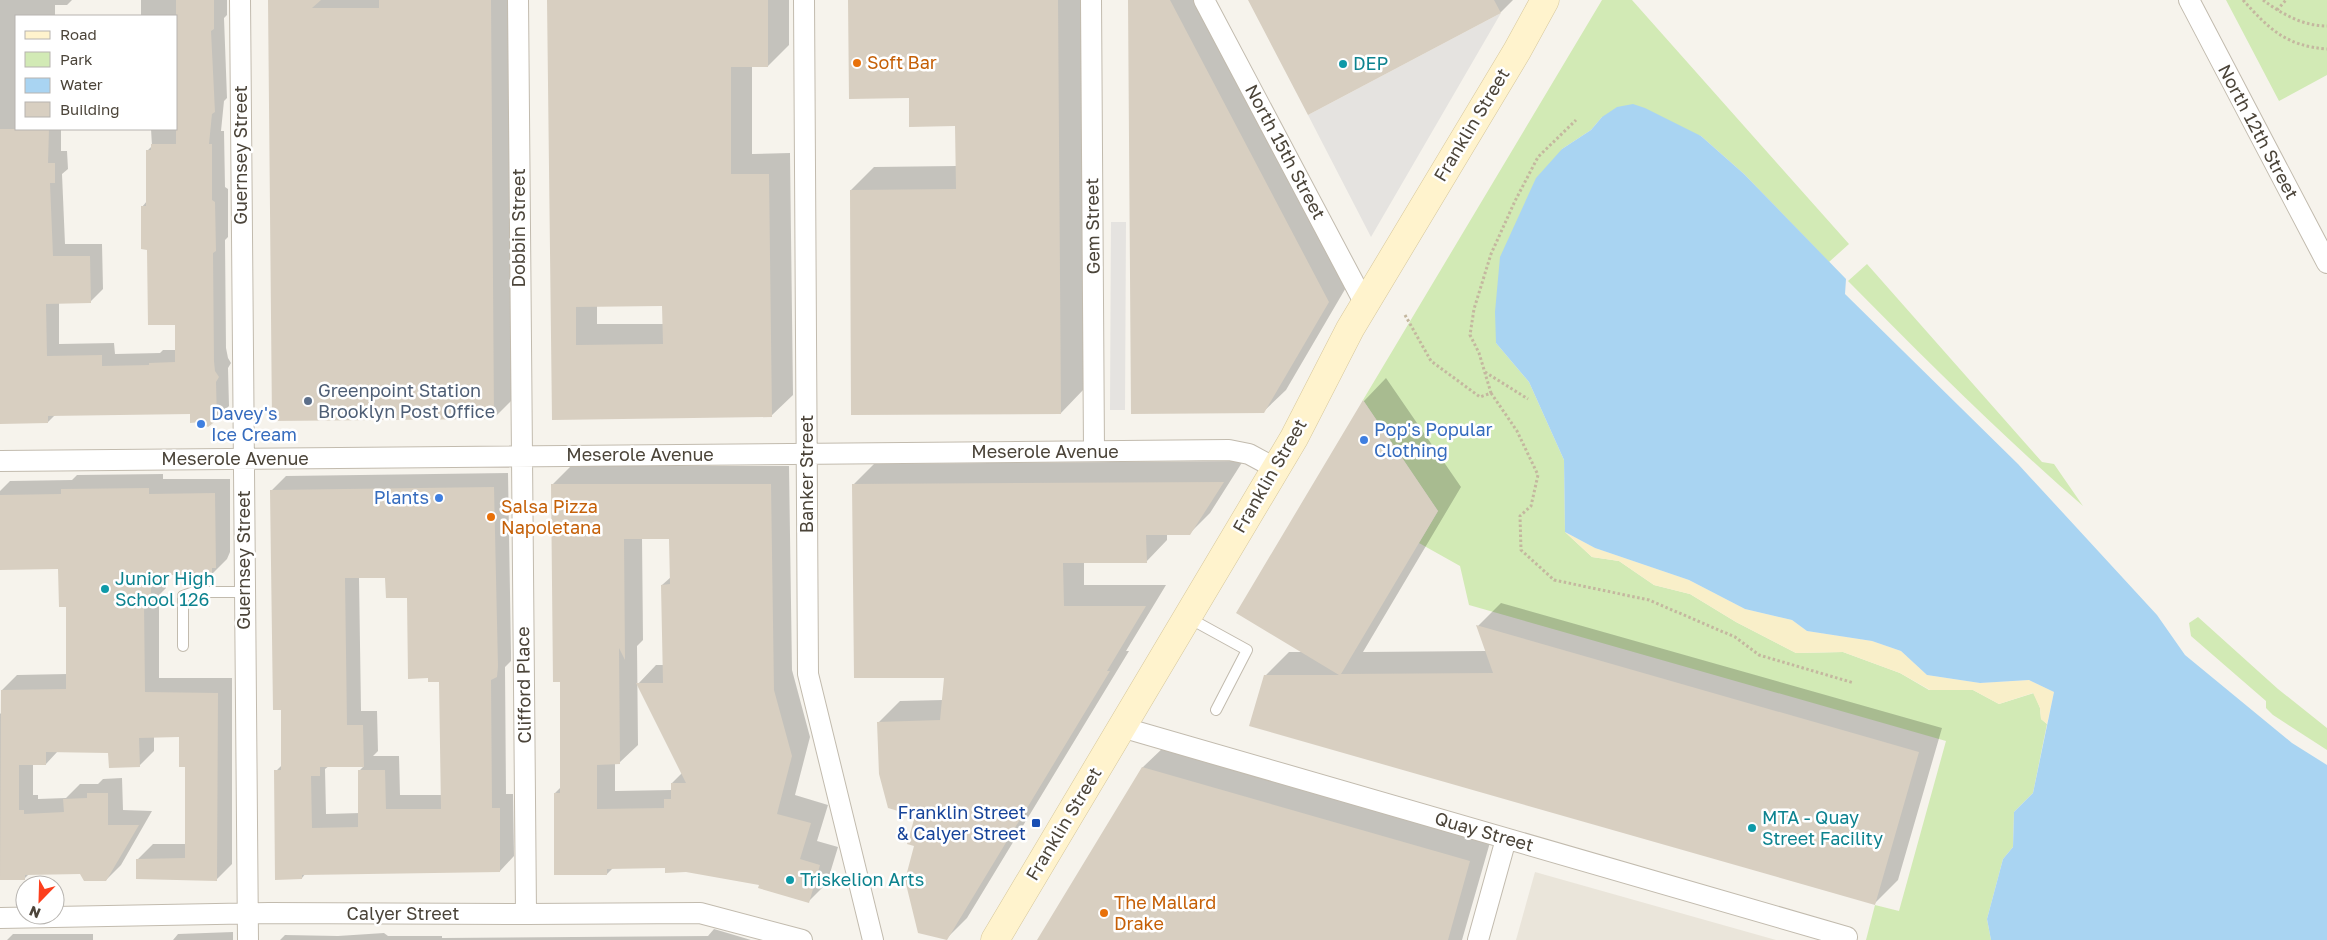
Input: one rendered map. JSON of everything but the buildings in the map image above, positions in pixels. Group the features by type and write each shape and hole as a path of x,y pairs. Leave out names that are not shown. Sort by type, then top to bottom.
{"main road":[{"name":"Franklin Street","path":"995,940 1294,438 1365,304 1517,51 1539,3"}],"street":[{"name":"Guernsey Street","path":"240,0 248,940"},
{"name":"Dobbin Street","path":"518,0 522,456"},
{"name":"Banker Street","path":"804,0 809,680 874,940"},
{"name":"Gem Street","path":"1091,0 1094,451"},
{"name":"North 15th Street","path":"1204,0 1365,304"},
{"name":"North 12th Street","path":"2189,0 2327,264"},
{"name":"Meserole Avenue","path":"0,461 1229,450 1249,454 1275,468"},
{"name":"Clifford Place","path":"522,456 526,914"},
{"name":"Quay Street","path":"1121,727 1847,938"},
{"path":"1478,940 1506,839"},
{"name":"Calyer Street","path":"0,918 248,913 526,914 700,912 802,940"}],"lane":[{"path":"183,646 183,596 194,592 245,592"},
{"path":"1187,617 1247,650 1216,710"}],"path":[{"path":"2243,0 2279,36 2300,45 2327,49"},
{"path":"2263,0 2300,22 2327,26"},
{"path":"2277,10 2286,0"},
{"path":"1576,120 1538,157 1514,201 1491,254 1474,309 1470,335 1479,353 1491,393 1517,431 1538,475 1531,506 1520,516 1521,550 1554,580 1649,600 1736,637 1759,655 1854,683"},
{"path":"1405,315 1431,361 1480,398 1491,393"},
{"path":"1485,371 1528,400"}],"shaded area":[{"path":"1501,13 1371,237 1308,115"},
{"path":"1111,222 1126,222 1125,410 1110,410"},
{"path":"1535,872 1776,940 1516,940"}],"green space":[{"path":"1602,0 1632,0 1849,244 1829,262 1744,174 1701,136 1602,117 1591,130 1562,149 1496,343 1529,382 1564,460 1565,532 1592,557 1619,561 1654,585 1690,594 1736,622 1796,653 1843,652 1900,673 1929,690 1973,690 1999,704 2034,693 2040,708 2041,719 2047,724 2033,793 2014,812 2013,847 2003,859 1987,919 1991,940 1866,940 1875,905 1899,911 1946,741 1469,605 1460,566 1419,543 1438,511 1363,400"},
{"path":"2226,0 2327,0 2327,75 2279,101"},
{"path":"1867,264 2042,462 2054,464 2083,506 1993,424 1848,281"},
{"path":"2198,617 2278,689 2327,728 2327,750 2273,715 2266,708 2266,701 2191,636 2189,623"}],"sand":[{"path":"1565,532 1595,548 1689,580 1745,609 1792,620 1807,631 1872,641 1901,651 1927,675 1980,683 2029,680 2054,692 2047,724 2041,719 2040,708 2033,693 1999,704 1973,690 1930,690 1900,673 1843,652 1796,653 1736,622 1690,594 1654,585 1619,561 1592,557"}],"water":[{"path":"1633,104 1701,136 1744,174 1846,279 1845,294 2018,464 2157,615 2185,655 2292,743 2327,765 2327,940 1991,940 1987,919 2003,859 2013,847 2014,812 2033,793 2054,692 2029,680 1980,683 1927,675 1901,651 1872,641 1807,631 1792,620 1745,609 1689,580 1595,548 1565,532 1564,460 1529,382 1496,343 1495,312 1500,257 1536,178 1562,149 1591,130 1602,117 1617,107"}],"place":[{"name":"Soft Bar","path":"857,63"},
{"name":"DEP","path":"1343,64"},
{"name":"Greenpoint Station Brooklyn Post Office","path":"308,401"},
{"name":"Davey's Ice Cream","path":"201,424"},
{"name":"Pop's Popular Clothing","path":"1364,440"},
{"name":"Plants","path":"439,498"},
{"name":"Salsa Pizza Napoletana","path":"491,517"},
{"name":"Junior High School 126","path":"105,589"},
{"name":"Franklin Street & Calyer Street","path":"1036,823"},
{"name":"MTA - Quay Street Facility","path":"1752,828"},
{"name":"Triskelion Arts","path":"790,880"},
{"name":"The Mallard Drake","path":"1104,913"}]}
